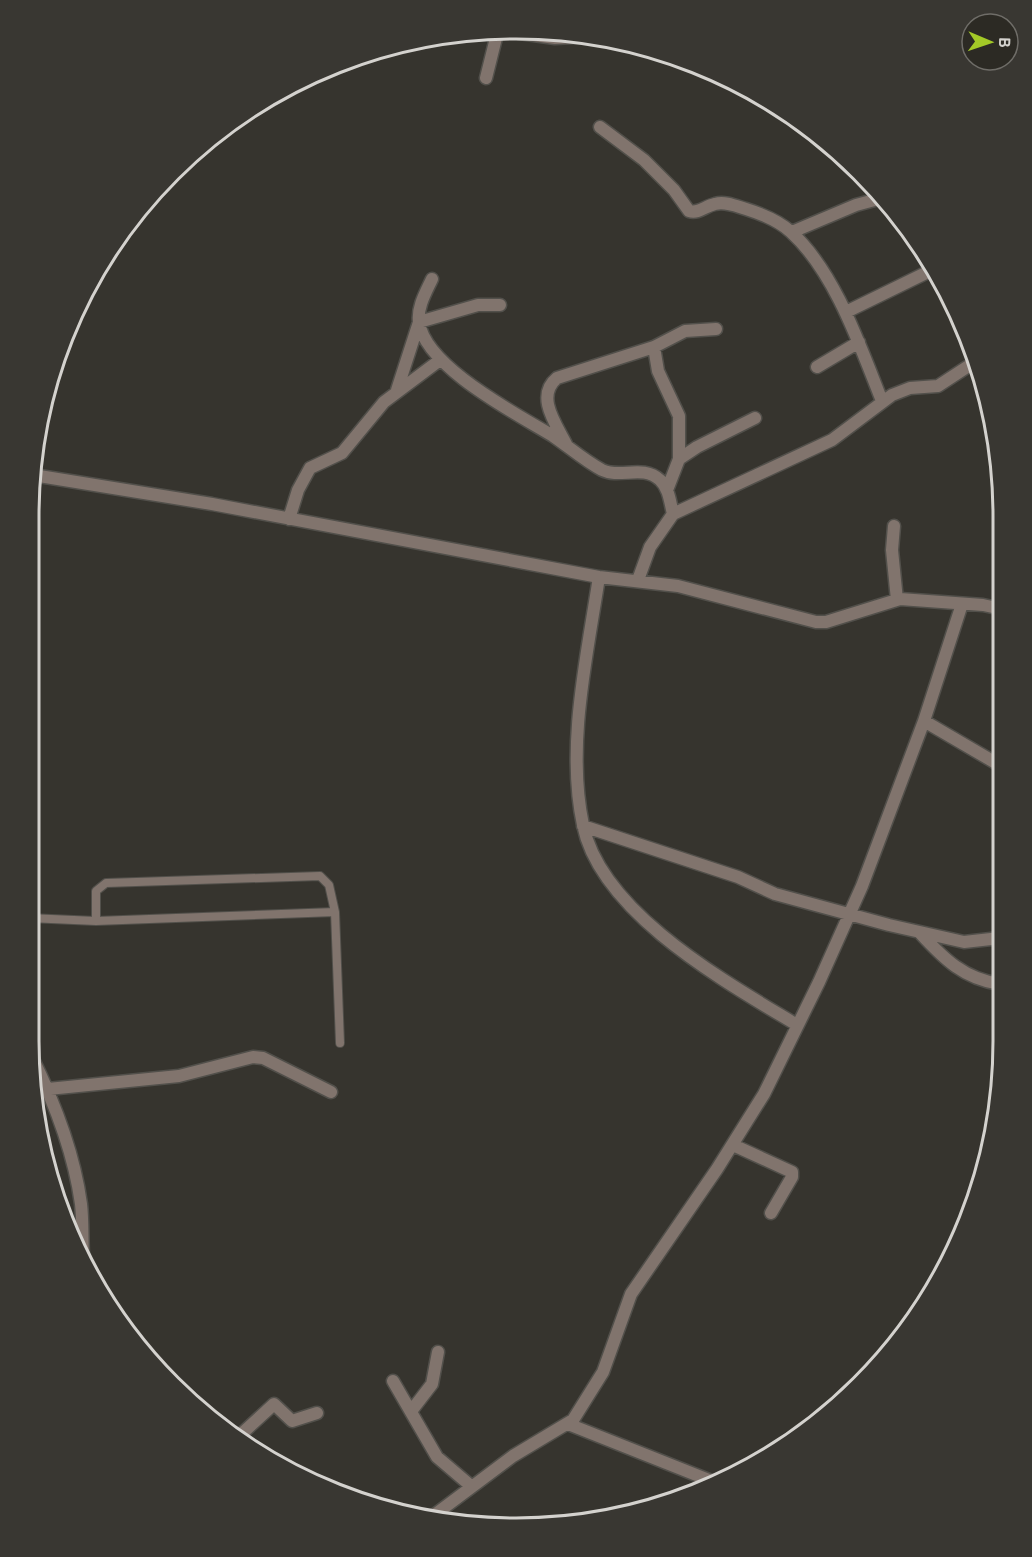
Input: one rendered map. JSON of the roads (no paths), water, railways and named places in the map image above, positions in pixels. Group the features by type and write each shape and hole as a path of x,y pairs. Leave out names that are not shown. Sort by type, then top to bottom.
{"street":[{"path":"486,78 496,40"},
{"path":"600,127 644,160 674,190 689,210 700,211 713,204 728,204 775,220 792,232 814,261 846,312 882,400"},
{"path":"792,232 874,200"},
{"path":"846,312 926,273"},
{"path":"397,390 419,322 422,302 432,279"},
{"path":"419,322 478,305 500,305"},
{"path":"419,322 425,339 440,360 504,407 603,471 651,474 660,480 667,490 673,514"},
{"path":"566,445 546,398 550,383 557,378 654,347 686,331 716,329"},
{"path":"817,367 859,342"},
{"path":"654,347 658,370 679,416 679,459 667,490"},
{"path":"289,519 298,490 310,468 342,453 361,428 397,390 440,360"},
{"path":"638,580 650,547 673,514 831,441 882,400 910,388 938,386 969,366"},
{"path":"679,459 696,447 755,418"},
{"path":"41,477 213,504 599,577 678,586 816,622 826,622 897,600 993,607"},
{"path":"894,526 892,550 897,600"},
{"path":"599,577 580,704 578,774 583,826 608,879 644,922 740,990 797,1025"},
{"path":"439,1512 513,1456 568,1424 603,1372 631,1294 733,1144 764,1094 850,913 924,721 962,604"},
{"path":"924,721 993,761"},
{"path":"583,826 738,877 775,894 964,942 993,939"},
{"path":"920,932 946,962 965,974 993,982"},
{"path":"48,1089 179,1076 253,1057 263,1058 331,1092"},
{"path":"40,1073 48,1089 74,1172 81,1205 82,1240"},
{"path":"733,1144 792,1172 792,1177 771,1213"},
{"path":"412,1410 432,1384 438,1352"},
{"path":"393,1381 412,1410 437,1457 471,1486"},
{"path":"243,1432 274,1404 295,1422 317,1413"},
{"path":"568,1424 706,1479"}],"lane":[{"path":"96,921 96,891 106,883 321,876 328,885 334,912 340,1043"},
{"path":"39,918 96,921 334,912"}]}
